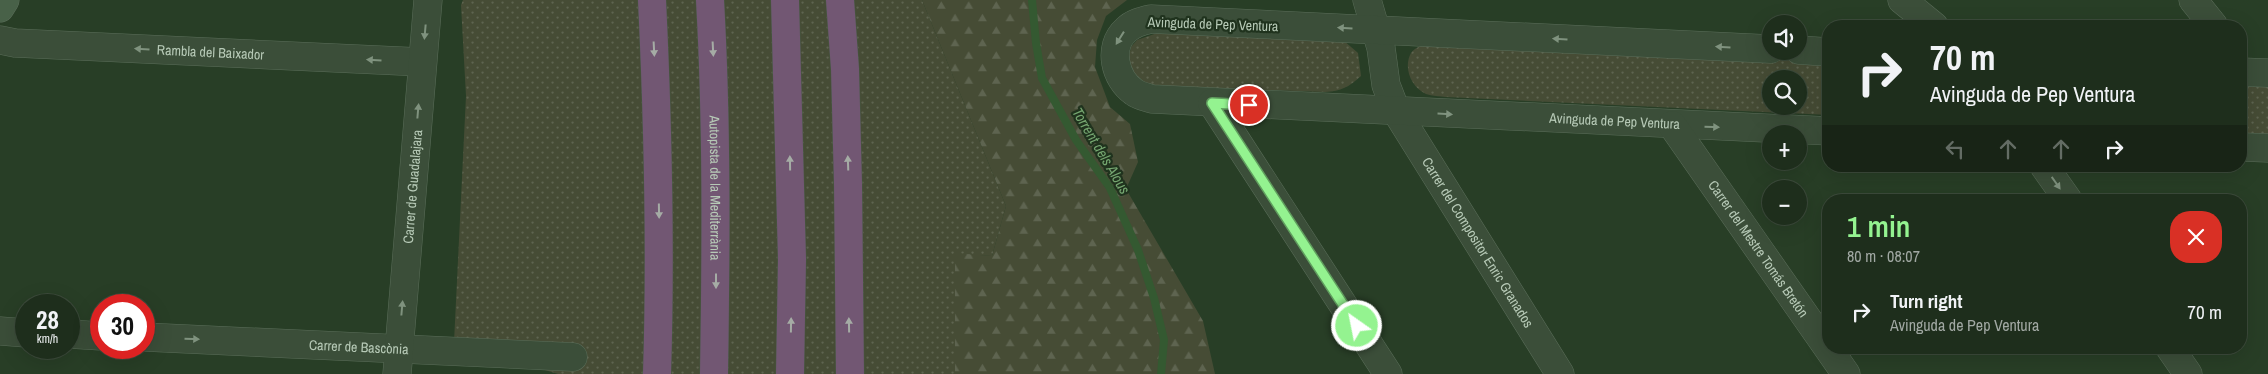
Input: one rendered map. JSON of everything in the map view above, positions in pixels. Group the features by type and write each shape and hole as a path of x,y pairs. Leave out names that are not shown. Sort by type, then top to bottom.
{"highway":[{"path":"652,0 657,114 660,279 657,374"},
{"name":"Autopista de la Mediterrània","path":"710,0 713,60 716,282 714,374"},
{"path":"785,0 792,250 790,374"},
{"path":"840,0 845,69 850,374"}],"street":[{"path":"0,8 5,0"},
{"name":"Carrer del Compositor Enric Granados","path":"1367,0 1381,48 1386,85 1396,111 1560,374"},
{"path":"1902,0 1927,20"},
{"path":"2193,0 2209,20"},
{"name":"Carrer de Guadalajara","path":"397,374 428,1"},
{"name":"Avinguda de Pep Ventura","path":"1762,49 1151,19 1136,23 1125,30 1116,44 1115,60 1121,80 1134,93 1152,100 1822,131"},
{"name":"Rambla del Baixador","path":"0,40 15,43 422,62"},
{"path":"1807,51 1822,52"},
{"path":"1212,103 1388,374"},
{"name":"Carrer del Mestre Tomás Bretón","path":"1672,125 1822,340"},
{"path":"2247,147 2268,148"},
{"path":"2048,172 2064,194"},
{"path":"0,332 15,332"},
{"name":"Carrer de Bascònia","path":"155,337 399,347 573,357"},
{"name":"Carrer del Mestre Tomás Bretón","path":"1832,354 1846,374"},
{"path":"2174,354 2188,374"}],"green space":[{"path":"463,0 922,0 1006,206 992,256 955,254 955,374 558,374 532,366 453,363 466,96 461,5"},
{"path":"922,0 1127,0 1106,16 1097,40 1095,67 1110,107 1130,124 1138,162 1126,189 1203,321 1215,374 955,374 955,253 992,256 1006,206"},
{"path":"1166,30 1343,40 1358,53 1361,76 1344,88 1325,92 1150,86 1134,74 1128,61 1131,47 1137,40"},
{"path":"1432,42 1822,62 1822,115 1807,114 1807,70 1762,70 1762,112 1446,97 1426,94 1416,87 1408,71 1409,59 1413,51 1420,46"},
{"path":"2247,82 2268,83 2268,137 2247,136"}],"waterway":[{"name":"Torrent dels Alous","path":"1032,0 1036,43 1042,78 1076,140 1110,188 1138,250 1154,298 1164,340 1161,374"}],"route":[{"path":"1249,105 1212,103 1357,326"}]}
